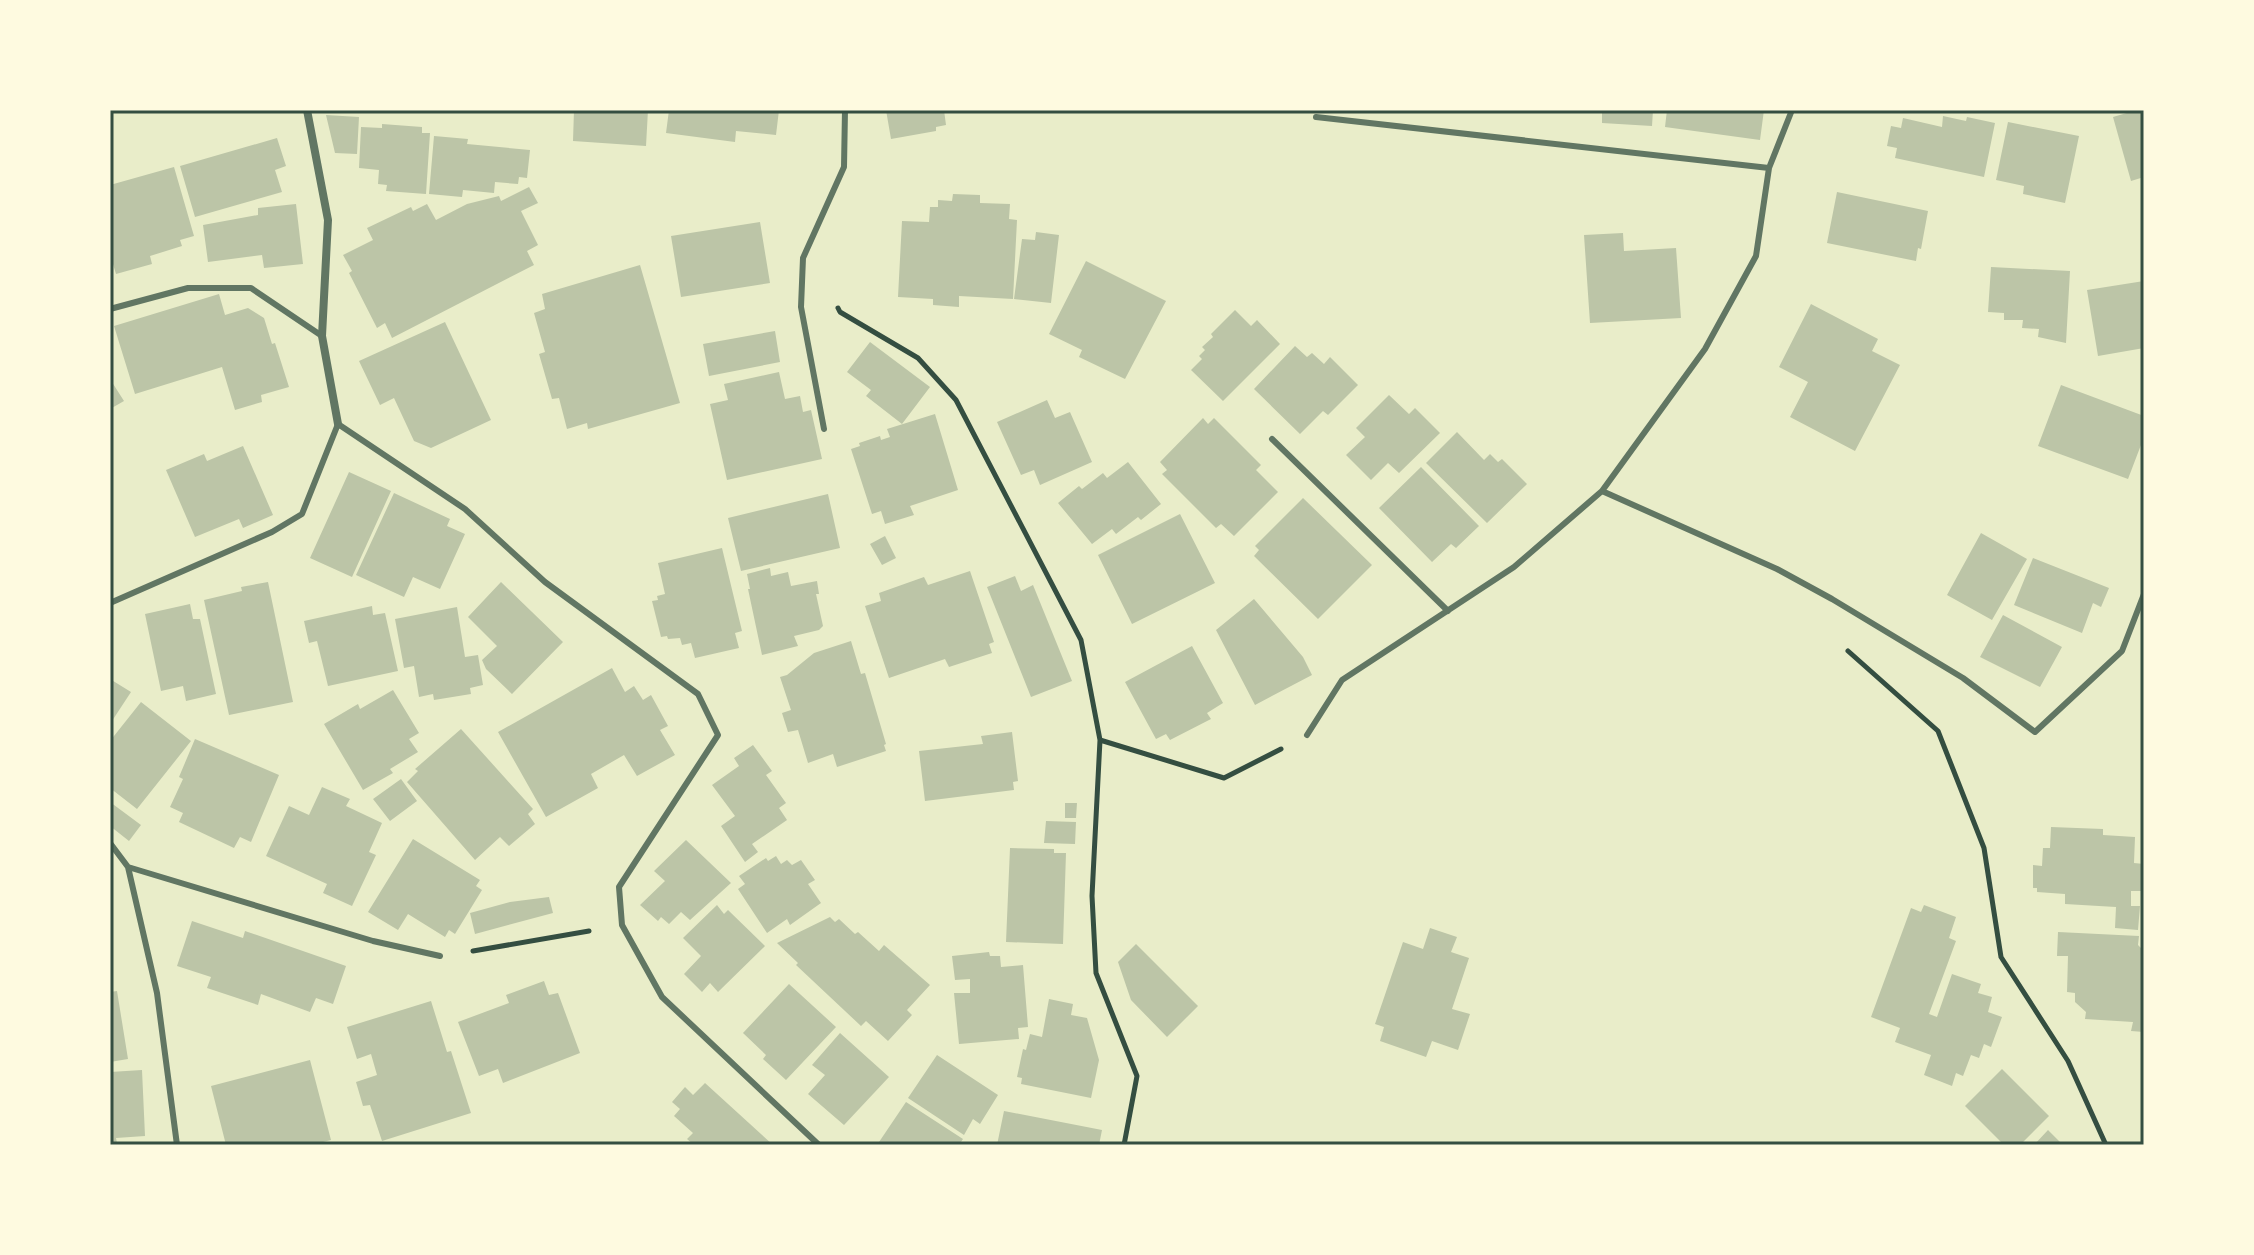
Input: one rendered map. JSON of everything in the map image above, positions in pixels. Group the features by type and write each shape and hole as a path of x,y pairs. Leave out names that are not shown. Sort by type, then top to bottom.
{"street":[{"path":"307,110 328,220 322,336 338,424"}],"lane":[{"path":"824,429 801,307 803,258 844,167 845,110"},
{"path":"1307,735 1342,680 1514,567 1602,491 1705,349 1756,256 1769,168 1792,110"},
{"path":"1316,117 1769,168"},
{"path":"110,309 188,288 251,288 322,336"},
{"path":"110,603 272,532 302,514 338,424 465,509 545,582 698,694 718,735 619,887 622,925 662,997 819,1145"},
{"path":"1272,439 1448,611"},
{"path":"1602,491 1777,569 1832,599 1963,678 2035,732 2122,651 2144,594"},
{"path":"110,843 128,867 157,993 177,1145"},
{"path":"128,867 373,941 440,956"}],"path":[{"path":"833,301 840,312 918,358 956,400 1081,640 1100,740 1092,896 1096,973 1137,1076 1124,1145"},
{"path":"1843,647 1938,731 1984,848 2001,957 2068,1061 2106,1145"},
{"path":"1100,740 1224,778 1307,735"},
{"path":"440,956 622,925"}],"building":[{"path":"574,110 648,110 646,146 573,141"},
{"path":"669,110 779,110 776,135 736,131 735,142 666,133"},
{"path":"886,110 944,110 946,125 936,127 936,131 891,139"},
{"path":"1602,110 1653,110 1652,126 1602,123"},
{"path":"1667,110 1764,110 1760,140 1665,127"},
{"path":"2144,110 2144,177 2131,181 2113,117"},
{"path":"326,115 359,117 357,154 335,153"},
{"path":"1943,116 1995,123 1984,177 1895,158 1897,148 1887,146 1891,126 1901,128 1903,118 1942,127"},
{"path":"2008,122 2079,136 2065,203 2023,194 2024,186 1996,180"},
{"path":"382,124 422,127 422,133 430,133 426,194 386,191 387,185 378,184 379,170 359,168 361,127 382,128"},
{"path":"434,136 468,139 467,144 530,150 527,178 519,177 518,184 495,182 494,193 463,190 462,197 429,194"},
{"path":"277,138 286,166 275,170 282,192 195,217 180,166"},
{"path":"174,167 194,236 180,240 182,246 150,256 152,264 116,274 110,254 110,185"},
{"path":"529,187 538,203 521,211 538,245 527,251 534,265 392,338 385,323 377,328 343,255 373,240 367,228 411,207 413,211 427,204 436,220 467,204 499,196 501,201"},
{"path":"1837,192 1928,211 1916,261 1827,243"},
{"path":"953,194 980,195 980,203 1010,204 1009,219 1017,220 1013,299 959,296 959,307 933,305 933,299 898,297 902,221 929,222 930,207 938,207 938,200 952,201"},
{"path":"296,204 303,264 264,268 262,255 208,262 203,225 258,215 258,208"},
{"path":"760,222 770,283 681,297 671,236"},
{"path":"1036,232 1059,235 1051,303 1014,299 1022,239 1035,240"},
{"path":"1623,233 1624,251 1676,248 1681,318 1590,323 1584,235"},
{"path":"1086,261 1166,301 1125,379 1079,357 1082,350 1049,334"},
{"path":"640,265 680,403 588,429 587,423 567,429 559,398 552,399 539,354 545,352 534,313 545,309 542,294"},
{"path":"1991,267 2070,271 2066,343 2038,337 2039,329 2022,328 2023,320 2004,320 2004,313 1988,312"},
{"path":"2144,281 2144,348 2098,356 2087,290"},
{"path":"219,294 225,315 248,308 264,318 289,387 261,395 262,402 235,410 222,367 135,394 114,326"},
{"path":"1811,304 1878,339 1872,351 1900,365 1855,451 1790,417 1808,382 1779,367"},
{"path":"1235,310 1251,326 1257,320 1280,344 1223,401 1191,370 1202,359 1199,356 1205,350 1202,347 1213,337 1211,334"},
{"path":"445,322 491,420 431,448 414,441 394,398 380,405 359,361"},
{"path":"775,331 780,362 709,376 703,344"},
{"path":"870,342 930,387 902,424 866,396 871,390 847,372"},
{"path":"1295,346 1307,357 1312,353 1324,364 1330,357 1358,385 1328,415 1323,411 1300,434 1254,389"},
{"path":"779,372 785,399 800,396 803,412 811,410 822,459 727,480 710,404 728,400 724,384"},
{"path":"110,379 124,401 110,409"},
{"path":"2061,385 2144,416 2144,437 2128,479 2038,446"},
{"path":"1389,395 1409,414 1415,408 1440,433 1399,473 1388,463 1371,480 1346,455 1365,437 1356,428"},
{"path":"1047,400 1055,418 1070,412 1092,462 1040,485 1034,470 1021,475 997,422"},
{"path":"935,414 958,490 910,506 914,515 885,524 881,511 872,514 851,449 880,436 881,440 890,437 887,429"},
{"path":"1203,418 1208,424 1214,418 1261,465 1256,470 1278,492 1234,536 1221,524 1216,528 1162,474 1167,470 1160,462"},
{"path":"1457,432 1484,460 1490,454 1498,462 1502,459 1527,484 1487,523 1426,463"},
{"path":"243,446 273,515 243,528 239,519 195,537 166,470 204,454 207,461"},
{"path":"1128,462 1161,504 1141,520 1138,517 1116,534 1112,529 1092,544 1058,503 1079,486 1082,489 1103,473 1107,478"},
{"path":"1421,467 1479,526 1456,548 1451,544 1432,562 1379,508"},
{"path":"349,472 391,491 352,577 310,558"},
{"path":"394,493 450,519 447,526 465,534 440,589 413,577 404,597 356,575"},
{"path":"828,494 840,548 741,571 728,518"},
{"path":"1303,498 1372,565 1318,619 1254,556 1259,550 1255,546"},
{"path":"1180,514 1215,583 1132,624 1098,555"},
{"path":"1981,533 2027,559 1992,620 1947,595"},
{"path":"885,536 896,558 882,565 870,544"},
{"path":"722,548 742,631 735,633 739,648 695,658 691,643 682,645 680,638 661,637 652,601 665,594 658,563"},
{"path":"2033,558 2109,588 2101,607 2093,603 2082,633 2014,605"},
{"path":"770,568 771,576 788,572 791,586 817,581 819,594 816,594 823,626 819,630 794,636 798,646 762,655 747,574"},
{"path":"970,571 994,642 989,644 992,653 949,667 945,659 889,678 865,606 881,601 879,593 924,577 928,585"},
{"path":"1015,576 1021,591 1033,585 1072,681 1031,697 987,587"},
{"path":"268,582 293,702 229,715 204,600 242,591 241,587"},
{"path":"501,582 563,642 512,694 486,669 482,660 497,646 468,617"},
{"path":"1254,599 1303,657 1312,675 1255,705 1216,630"},
{"path":"190,604 193,619 200,619 216,694 186,701 183,686 161,691 145,614"},
{"path":"372,606 373,615 385,613 398,671 328,686 317,641 309,643 304,621"},
{"path":"457,607 465,657 478,655 483,685 470,688 471,694 434,700 433,694 419,697 414,666 404,668 395,619"},
{"path":"2003,615 2062,647 2040,687 1980,657"},
{"path":"851,641 861,674 865,673 886,751 837,767 833,754 808,763 798,730 788,732 782,713 791,710 780,677 787,675 814,653"},
{"path":"1192,646 1223,703 1207,713 1211,719 1170,740 1166,734 1156,739 1125,682"},
{"path":"612,668 625,692 634,686 643,700 651,695 668,726 660,730 675,755 637,776 624,755 591,774 598,788 546,817 498,732"},
{"path":"110,679 131,692 110,724"},
{"path":"393,690 419,733 409,739 418,752 390,769 393,773 363,790 324,724 358,704 360,709"},
{"path":"141,702 191,741 137,809 110,788 110,741"},
{"path":"461,729 533,809 528,814 535,824 509,846 500,837 475,860 407,782 418,771 415,769"},
{"path":"1012,732 1018,781 1013,782 1014,790 925,801 919,751 983,744 981,736"},
{"path":"195,739 279,775 251,842 240,837 234,848 179,822 183,813 170,807 183,779 179,777"},
{"path":"753,745 772,771 766,775 786,803 779,808 787,820 752,844 758,852 745,862 721,826 735,816 712,785 739,766 734,758"},
{"path":"401,779 417,801 390,821 373,799"},
{"path":"322,787 350,799 346,806 382,823 369,852 376,855 352,906 323,893 327,884 266,856 289,806 309,815"},
{"path":"110,802 141,825 129,841 110,826"},
{"path":"1065,803 1077,803 1076,818 1065,818"},
{"path":"1046,821 1076,822 1075,844 1044,843"},
{"path":"2051,827 2103,829 2103,835 2135,837 2134,863 2144,864 2144,891 2131,891 2131,906 2140,906 2138,930 2115,928 2116,907 2065,904 2065,894 2037,892 2037,888 2033,888 2033,865 2042,866 2043,848 2050,848"},
{"path":"413,839 480,880 476,886 482,890 455,934 449,930 445,937 408,914 398,930 368,912"},
{"path":"686,840 731,883 690,920 681,912 669,924 661,917 658,921 640,905 665,881 654,871"},
{"path":"1010,848 1054,849 1054,853 1066,853 1063,944 1006,942"},
{"path":"776,856 781,864 787,860 792,865 801,860 815,880 808,884 821,903 790,925 787,919 767,933 738,889 745,884 739,876 766,858 768,861"},
{"path":"549,897 553,913 475,934 470,913 510,902"},
{"path":"717,905 724,914 728,910 765,946 718,992 710,983 702,992 684,974 701,956 683,938"},
{"path":"1924,905 1956,917 1949,938 1956,941 1929,1014 1937,1017 1952,974 1981,984 1978,993 1992,997 1988,1012 2002,1017 1991,1047 1984,1044 1979,1058 1971,1055 1963,1076 1956,1073 1952,1086 1924,1075 1931,1055 1895,1042 1900,1028 1871,1017 1911,908 1921,912"},
{"path":"830,917 835,922 839,919 855,934 858,932 879,951 884,945 930,985 907,1010 912,1015 888,1041 866,1021 861,1026 777,943"},
{"path":"192,921 243,938 245,931 346,966 333,1004 316,998 310,1012 261,994 258,1005 207,988 211,977 177,966"},
{"path":"1430,928 1457,937 1451,952 1469,958 1452,1009 1470,1014 1458,1050 1432,1041 1426,1057 1380,1041 1384,1027 1375,1024 1403,942 1423,949"},
{"path":"2058,932 2139,936 2138,945 2144,951 2144,1032 2131,1031 2133,1022 2085,1019 2086,1012 2075,1002 2075,993 2067,992 2068,956 2057,956"},
{"path":"1136,944 1198,1006 1167,1037 1131,1000 1118,962"},
{"path":"989,952 990,956 1000,956 1001,967 1023,965 1028,1027 1018,1028 1019,1039 959,1044 954,993 970,993 970,979 955,980 952,956"},
{"path":"544,981 549,995 558,993 580,1053 503,1083 498,1069 479,1076 458,1022 509,1003 506,995"},
{"path":"789,984 836,1027 786,1080 763,1059 766,1055 743,1033"},
{"path":"117,991 128,1059 110,1062 110,992"},
{"path":"1049,999 1073,1004 1071,1015 1087,1018 1099,1060 1091,1098 1021,1084 1022,1078 1017,1077 1030,1034 1042,1037"},
{"path":"431,1001 471,1113 382,1141 370,1105 363,1106 356,1082 377,1075 371,1054 357,1059 347,1027"},
{"path":"840,1033 889,1077 844,1125 808,1094 825,1075 812,1065"},
{"path":"937,1055 998,1095 980,1124 973,1119 964,1135 908,1098"},
{"path":"310,1060 331,1140 311,1145 226,1145 211,1086"},
{"path":"2002,1069 2049,1116 2020,1145 2004,1145 1965,1106"},
{"path":"142,1070 145,1136 116,1138 117,1143 110,1143 110,1072"},
{"path":"705,1083 773,1145 694,1145 687,1139 693,1133 674,1116 680,1109 672,1102 685,1087 693,1095"},
{"path":"906,1102 963,1139 959,1145 877,1145"},
{"path":"1004,1111 1102,1130 1099,1145 997,1145"},
{"path":"2048,1130 2063,1145 2034,1145"}]}
